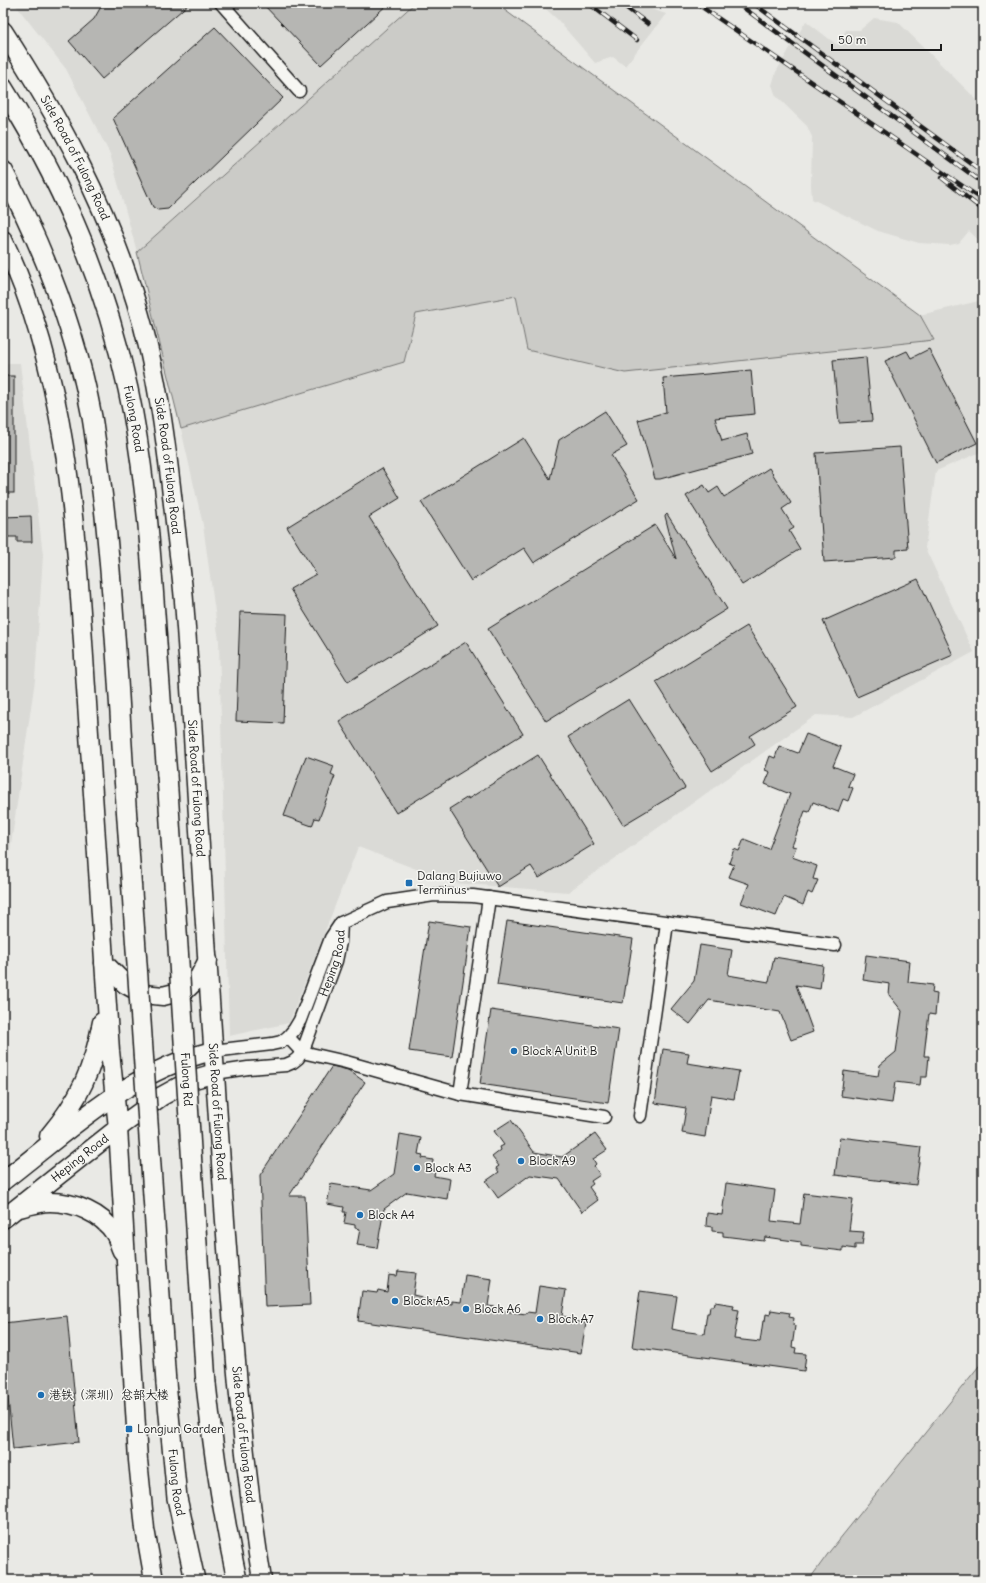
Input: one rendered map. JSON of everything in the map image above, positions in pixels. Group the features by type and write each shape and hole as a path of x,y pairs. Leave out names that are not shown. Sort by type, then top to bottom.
{"highway":[{"name":"Fulong Road","path":"3,88 40,152 86,250 104,299 128,388 136,430 146,505 167,775"},
{"name":"Fulong Road","path":"3,171 38,242 53,278 74,344 92,417 109,558 166,1383 177,1498 195,1580"},
{"name":"Fulong Rd","path":"167,775 206,1384 216,1469 237,1580"}],"main road":[{"name":"Side Road of Fulong Road","path":"3,31 48,103 66,136 105,216 126,270 137,304 148,346 166,446 184,600 213,1051 241,1426 262,1580"},
{"path":"3,240 15,265 43,350 54,391 68,467 78,567 104,963 118,1128 138,1460 145,1529 154,1580"},
{"path":"104,963 125,984 143,994 163,996 186,990 199,977 208,960"},
{"path":"27,1162 59,1124 77,1098 92,1065 98,1043 106,989"},
{"path":"3,1181 115,1094 175,1062 213,1051"},
{"name":"Heping Road","path":"9,1214 118,1128 162,1096 191,1080 215,1073"},
{"path":"9,1214 50,1202 66,1203 94,1214 104,1221 115,1234 126,1261"}],"street":[{"path":"221,3 299,91"},
{"path":"341,923 387,902 410,898 447,895 489,898 835,945"},
{"path":"460,1094 489,898"},
{"name":"Heping Road","path":"288,1037 300,1020 331,938 341,923"},
{"name":"Heping Road","path":"215,1073 248,1068 286,1065 293,1062 302,1052 336,961 340,942 341,923"},
{"path":"640,1116 667,923"},
{"path":"213,1051 272,1044 281,1042 288,1037 302,1052 346,1062 460,1094 604,1117"}],"shaded area":[{"path":"14,3 415,3 137,252 110,154 66,69"},
{"path":"415,3 495,3 920,315 934,340 625,373 527,350 516,296 416,314 404,362 181,429 137,252"},
{"path":"539,3 642,3 648,8 666,14 625,66 613,57 595,63 557,19"},
{"path":"874,18 898,22 983,106 983,244 969,231 959,243 950,245 919,243 878,231 812,199 812,137 807,126 776,96 772,85 776,72 806,21 837,45 846,30 860,30"},
{"path":"516,295 527,350 934,339 920,315 983,300 983,451 936,471 925,548 974,652 853,717 816,715 568,892 453,883 358,847 289,1023 229,1036 219,641 203,525 181,429 404,362 416,314"},
{"path":"3,363 20,363 43,555 35,680 3,899"},
{"path":"983,1361 983,1580 809,1580 830,1551"}],"building":[{"path":"103,3 190,3 102,79 69,41 94,19"},
{"path":"262,3 389,3 321,65"},
{"path":"215,27 283,98 168,209 158,210 153,207 113,118"},
{"path":"929,349 977,443 936,463 885,361 907,351 911,358"},
{"path":"866,357 872,421 839,423 833,360"},
{"path":"751,370 755,414 715,418 722,441 747,434 752,454 660,479 655,479 638,420 666,412 663,378"},
{"path":"3,376 14,376 14,493 3,493"},
{"path":"605,411 627,446 611,455 639,499 534,563 524,548 471,581 421,502 524,438 550,479 559,440"},
{"path":"900,447 908,549 896,550 896,557 824,562 816,453"},
{"path":"382,468 400,498 369,517 438,626 348,682 290,589 316,574 287,527"},
{"path":"769,468 791,503 782,509 794,528 789,531 800,549 742,585 686,496 704,485 709,493 718,487 724,497"},
{"path":"667,514 727,609 546,721 488,629 655,525 676,559 665,516"},
{"path":"31,516 32,542 17,542 17,537 3,537 3,517"},
{"path":"918,579 953,655 857,697 823,621"},
{"path":"240,612 287,614 283,723 236,721"},
{"path":"747,626 797,707 750,736 755,744 712,771 656,682"},
{"path":"466,642 523,734 396,813 339,721"},
{"path":"629,699 685,788 623,825 568,737"},
{"path":"806,734 841,747 833,766 853,774 848,786 853,788 848,801 843,799 838,812 813,802 809,812 805,811 792,846 796,847 792,857 817,866 813,879 818,880 812,894 808,892 803,905 784,897 776,916 741,903 749,884 729,877 734,865 729,863 734,849 739,851 744,839 769,849 790,794 765,784 770,772 765,770 770,756 775,758 779,746 798,753"},
{"path":"538,755 594,844 539,878 531,866 498,887 449,809 468,797 468,799"},
{"path":"306,756 334,766 331,774 335,776 319,819 315,818 312,826 284,816"},
{"path":"429,921 471,927 452,1057 409,1051"},
{"path":"507,921 633,939 623,1003 497,985"},
{"path":"700,945 732,950 728,975 769,982 774,957 823,965 820,989 796,985 813,1032 791,1040 780,1012 709,1000 690,1024 671,1009 694,981"},
{"path":"866,955 910,961 908,982 933,985 932,993 937,994 935,1015 929,1014 926,1038 924,1056 929,1056 927,1077 921,1077 920,1085 895,1082 892,1103 841,1096 844,1071 878,1076 880,1065 896,1052 902,1011 889,995 890,984 863,980"},
{"path":"491,1010 619,1029 608,1103 480,1084"},
{"path":"663,1049 689,1053 687,1063 739,1071 734,1099 711,1095 705,1137 682,1133 686,1108 655,1103"},
{"path":"332,1066 348,1070 365,1082 289,1196 305,1196 310,1305 265,1307 260,1175"},
{"path":"511,1120 534,1152 562,1157 595,1134 607,1150 593,1159 596,1164 594,1166 600,1175 591,1181 593,1184 589,1187 598,1200 582,1212 559,1179 530,1175 498,1198 486,1181 499,1172 496,1168 499,1166 492,1157 501,1150 500,1147 504,1145 494,1131"},
{"path":"400,1134 421,1138 418,1154 423,1155 422,1158 433,1160 432,1171 435,1171 434,1176 450,1179 447,1199 407,1192 384,1209 377,1248 357,1245 360,1229 355,1228 355,1225 344,1223 346,1212 343,1212 344,1207 327,1204 331,1184 371,1190 394,1174"},
{"path":"840,1137 921,1147 916,1185 835,1175"},
{"path":"726,1183 775,1190 771,1221 800,1224 804,1193 853,1199 849,1231 864,1232 862,1245 855,1245 855,1249 843,1247 843,1251 801,1246 801,1242 765,1237 764,1241 723,1236 723,1232 712,1231 712,1227 706,1226 707,1213 722,1215"},
{"path":"398,1271 416,1273 413,1295 422,1297 421,1299 452,1304 452,1301 461,1302 465,1275 492,1279 488,1306 496,1307 496,1310 526,1314 527,1312 535,1313 539,1286 566,1290 562,1316 571,1318 570,1321 586,1323 581,1353 358,1321 362,1291 377,1293 378,1290 387,1292 389,1275 397,1276"},
{"path":"640,1291 677,1296 672,1329 681,1331 704,1334 707,1313 709,1313 710,1306 714,1306 715,1302 734,1305 733,1309 739,1310 734,1339 760,1342 763,1321 765,1321 766,1314 770,1315 771,1310 790,1313 789,1317 794,1318 793,1325 795,1326 792,1347 796,1348 795,1353 806,1354 804,1371 632,1347"},
{"name":"港铁（深圳）总部大楼","path":"67,1316 79,1442 13,1449 3,1347 3,1323"}],"railway":[{"path":"588,3 637,40"},
{"path":"620,3 648,24"},
{"path":"696,3 983,200"},
{"path":"737,3 983,183"},
{"path":"753,3 983,172"},
{"path":"942,178 983,210"}],"place":[{"name":"Dalang Bujiuwo Terminus","path":"409,883"},
{"name":"Block A Unit B","path":"514,1051"},
{"name":"Block A9","path":"521,1161"},
{"name":"Block A3","path":"417,1168"},
{"name":"Block A4","path":"360,1215"},
{"name":"Block A5","path":"395,1301"},
{"name":"Block A6","path":"466,1309"},
{"name":"Block A7","path":"540,1319"},
{"name":"港铁（深圳）总部大楼","path":"41,1395"},
{"name":"Longjun Garden","path":"129,1429"}]}
